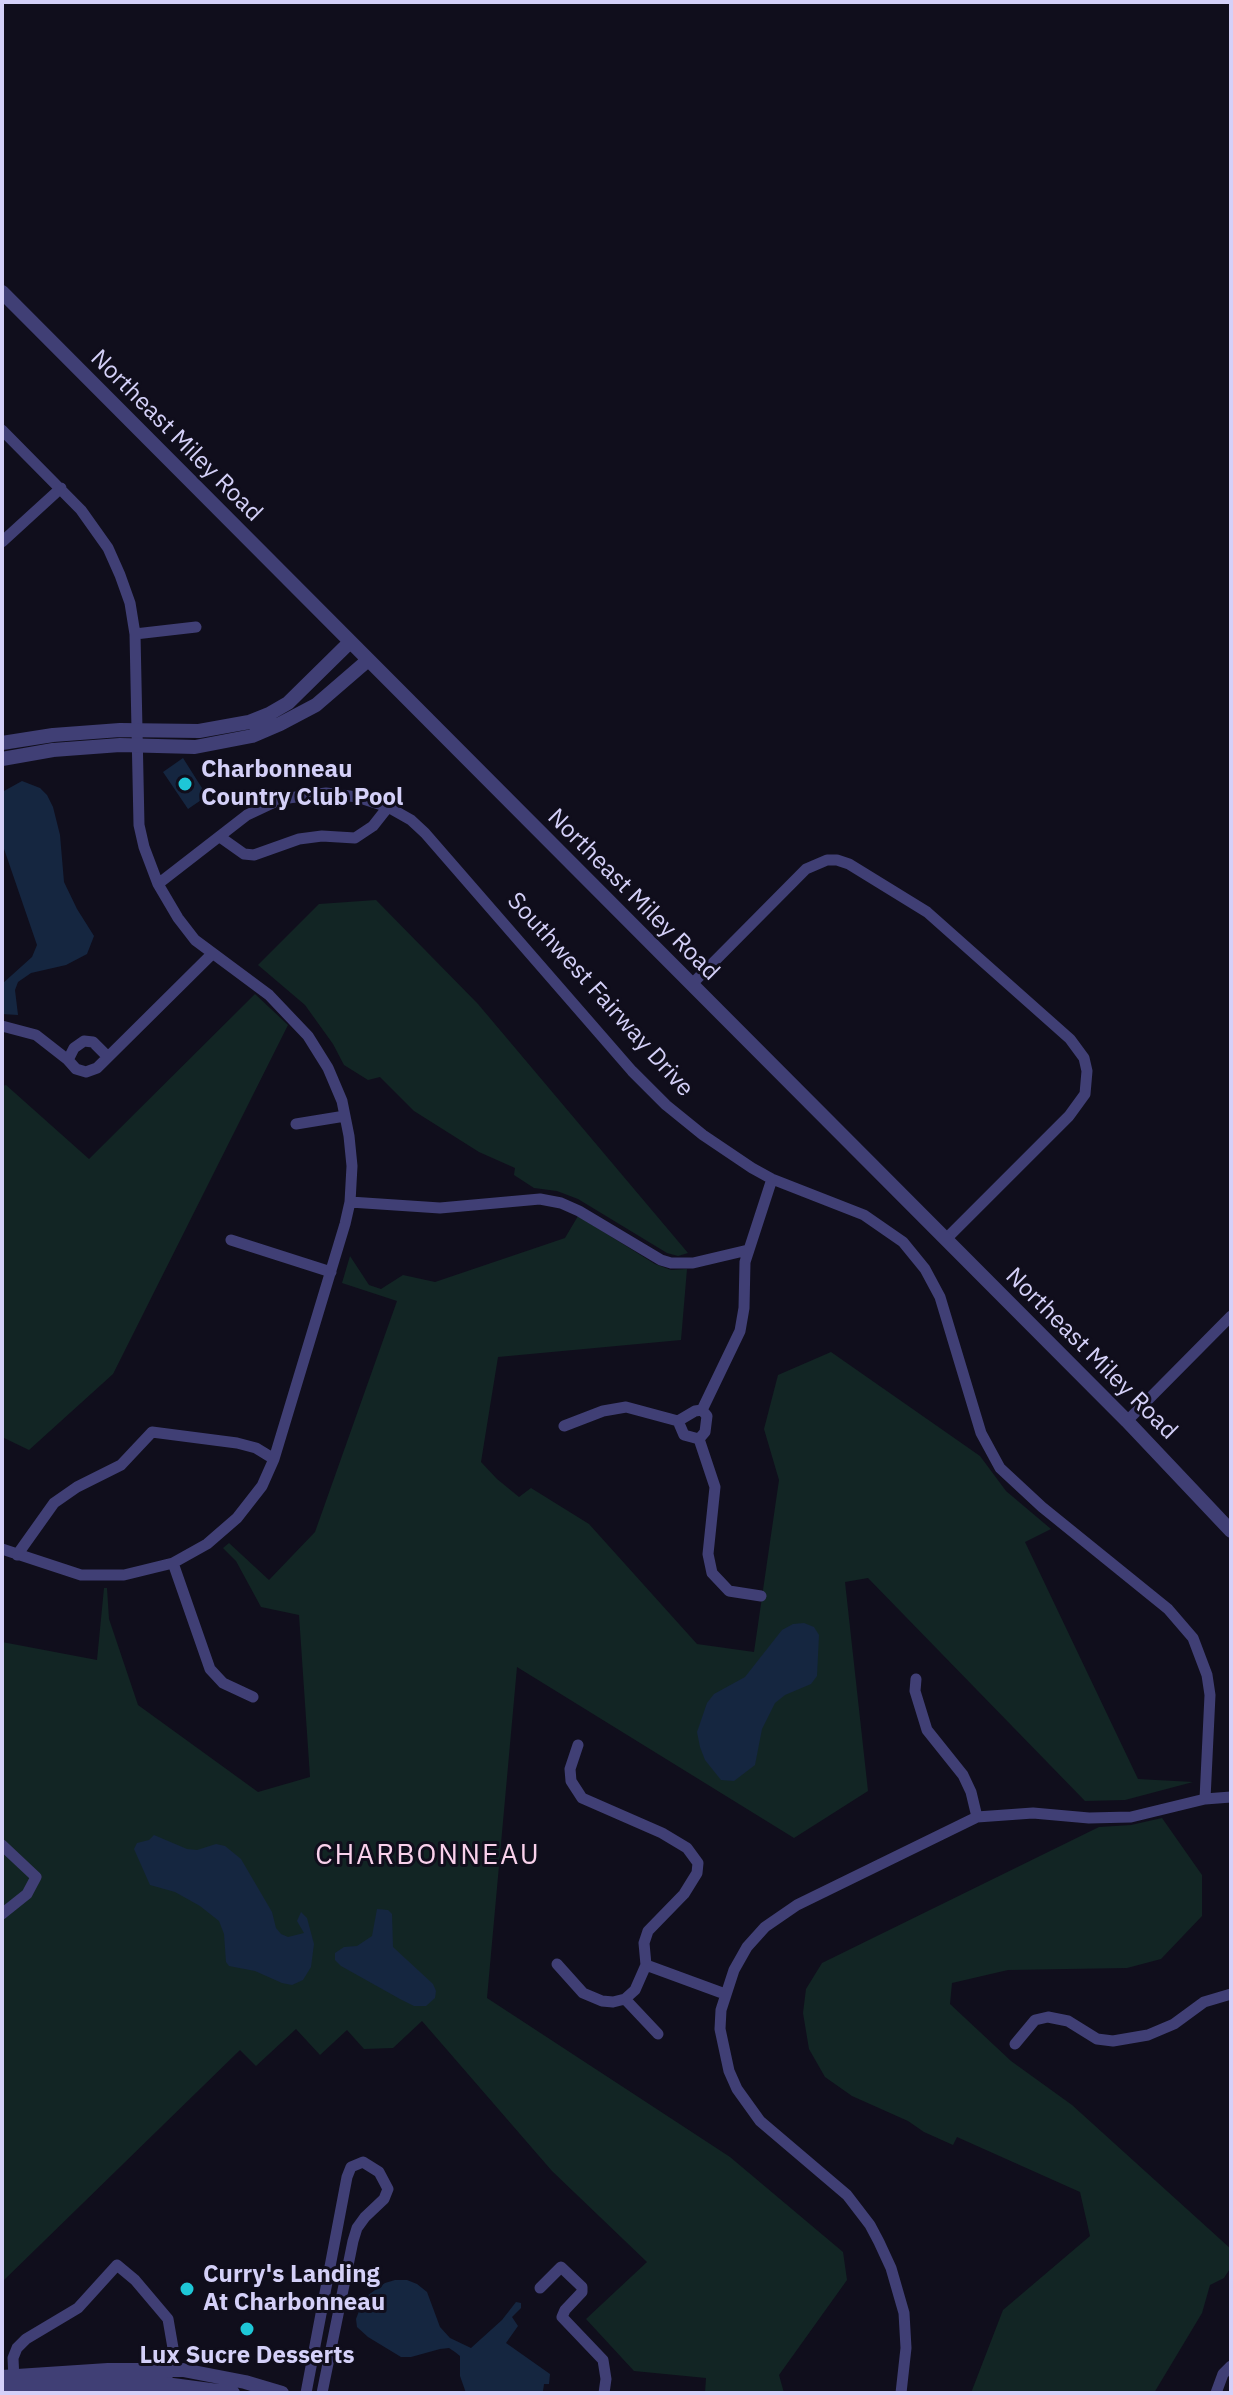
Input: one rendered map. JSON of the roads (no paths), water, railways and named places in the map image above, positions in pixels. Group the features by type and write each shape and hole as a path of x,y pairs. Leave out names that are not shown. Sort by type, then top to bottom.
{"street":[{"name":"Northeast Miley Road","path":"2,292 1127,1421 1231,1531"},
{"path":"2,430 61,488 92,525 112,557 130,603 135,634 139,825 158,884 195,940 269,995 296,1021 328,1068 342,1101 352,1166 350,1202 274,1459 262,1486 237,1518 207,1544 173,1563 135,1574 91,1576 61,1570 2,1549"},
{"path":"2,542 61,488"},
{"path":"135,634 196,627"},
{"path":"2,759 249,722 269,714 297,695 349,643"},
{"path":"2,743 53,735 139,739 195,747 269,730 316,705 367,661"},
{"name":"Southwest Fairway Drive","path":"158,884 247,815 281,799 303,794 347,794 388,807 411,820 425,833 632,1071 666,1105 731,1155 772,1179 864,1215 903,1242 916,1256 940,1297 981,1433 1000,1468 1042,1507 1168,1609 1193,1638 1207,1675 1210,1695 1205,1799"},
{"path":"220,837 244,854 254,855 299,839 322,836 355,838 366,833 388,807"},
{"path":"692,984 806,869 827,860 837,860 849,864 927,912 1070,1039 1084,1058 1087,1071 1085,1094 1069,1116 946,1239"},
{"path":"2,1026 36,1035 76,1069 86,1072 97,1068 212,954"},
{"path":"68,1060 74,1048 84,1041 93,1042 107,1056"},
{"path":"296,1124 345,1116"},
{"path":"702,1410 740,1331 744,1308 743,1274 748,1250 772,1179"},
{"path":"350,1202 440,1208 540,1199 579,1211 671,1263 693,1263 748,1250"},
{"path":"231,1240 331,1272"},
{"path":"1127,1421 1231,1316"},
{"path":"564,1426 603,1411 626,1407 678,1421 702,1410"},
{"path":"702,1410 708,1424 699,1439 715,1487 708,1554 712,1573 729,1591 761,1596"},
{"path":"678,1421 684,1435 699,1439"},
{"path":"17,1555 54,1503 77,1487 121,1465 152,1432 237,1443 256,1448 274,1459"},
{"path":"173,1563 210,1669 223,1683 253,1697"},
{"path":"916,1679 915,1691 927,1730 968,1783 977,1817"},
{"path":"557,1964 576,1987 592,1998 613,2002 625,1999 635,1990 646,1965 644,1943 648,1931 684,1894 697,1873 698,1863 687,1848 662,1833 582,1798 571,1781 570,1769 578,1745"},
{"path":"901,2393 906,2348 904,2313 891,2268 870,2225 833,2182 760,2121 737,2089 722,2051 720,2029 725,1994 747,1947 775,1918 977,1817 1033,1813 1089,1818 1131,1817 1205,1799 1231,1797"},
{"path":"2,1845 36,1877 27,1894 2,1914"},
{"path":"646,1965 725,1994"},
{"path":"1015,2044 1035,2020 1048,2017 1068,2021 1097,2039 1113,2041 1148,2035 1174,2024 1204,2002 1231,1994"},
{"path":"625,1999 658,2034"},
{"path":"306,2393 347,2177 351,2167 363,2162 379,2172 388,2189 384,2199 357,2228 322,2393"},
{"path":"167,2377 173,2348 168,2319 135,2280 117,2265 78,2308 26,2339 17,2348 10,2386 108,2370 167,2377 233,2393"},
{"path":"540,2288 561,2267 582,2287 582,2292 562,2317 603,2360 606,2379 604,2393"},
{"path":"1216,2393 1223,2374 1231,2366"},
{"path":"167,2377 216,2375 282,2393"}],"water":[{"name":"Charbonneau Country Club Pool","path":"183,758 207,796 188,809 163,772"},
{"path":"22,781 40,788 53,807 60,835 64,882 94,936 87,954 66,965 31,973 18,982 15,990 18,1015 2,1014 2,984 32,957 37,945 2,843 2,797 4,791"},
{"path":"804,1623 814,1627 819,1635 817,1676 811,1684 785,1695 775,1703 762,1729 755,1765 734,1781 721,1780 705,1760 697,1732 707,1703 714,1694 745,1677 782,1630"},
{"path":"154,1835 187,1849 197,1850 216,1844 225,1846 241,1859 272,1912 281,1934 288,1937 304,1933 297,1921 301,1912 307,1918 314,1944 311,1967 303,1980 292,1985 255,1971 229,1966 219,1921 175,1892 150,1885 134,1849 137,1843"},
{"path":"377,1909 388,1910 392,1914 393,1947 433,1984 435,1998 426,2006 414,2006 400,1999 335,1960 335,1953 344,1947 357,1946 372,1936"},
{"path":"407,2280 427,2292 440,2327 450,2338 471,2348 502,2320 516,2302 521,2303 521,2308 512,2317 518,2326 506,2343 550,2374 549,2384 544,2384 543,2391 546,2393 466,2393 460,2376 460,2356 449,2348 401,2357 368,2337 357,2327 356,2319 364,2298 385,2283"}],"place":[{"name":"Charbonneau Country Club Pool","path":"185,784"},
{"name":"Curry's Landing At Charbonneau","path":"187,2289"},
{"name":"Lux Sucre Desserts","path":"247,2329"}],"district":[{"name":"CHARBONNEAU","path":"428,1856"}]}
